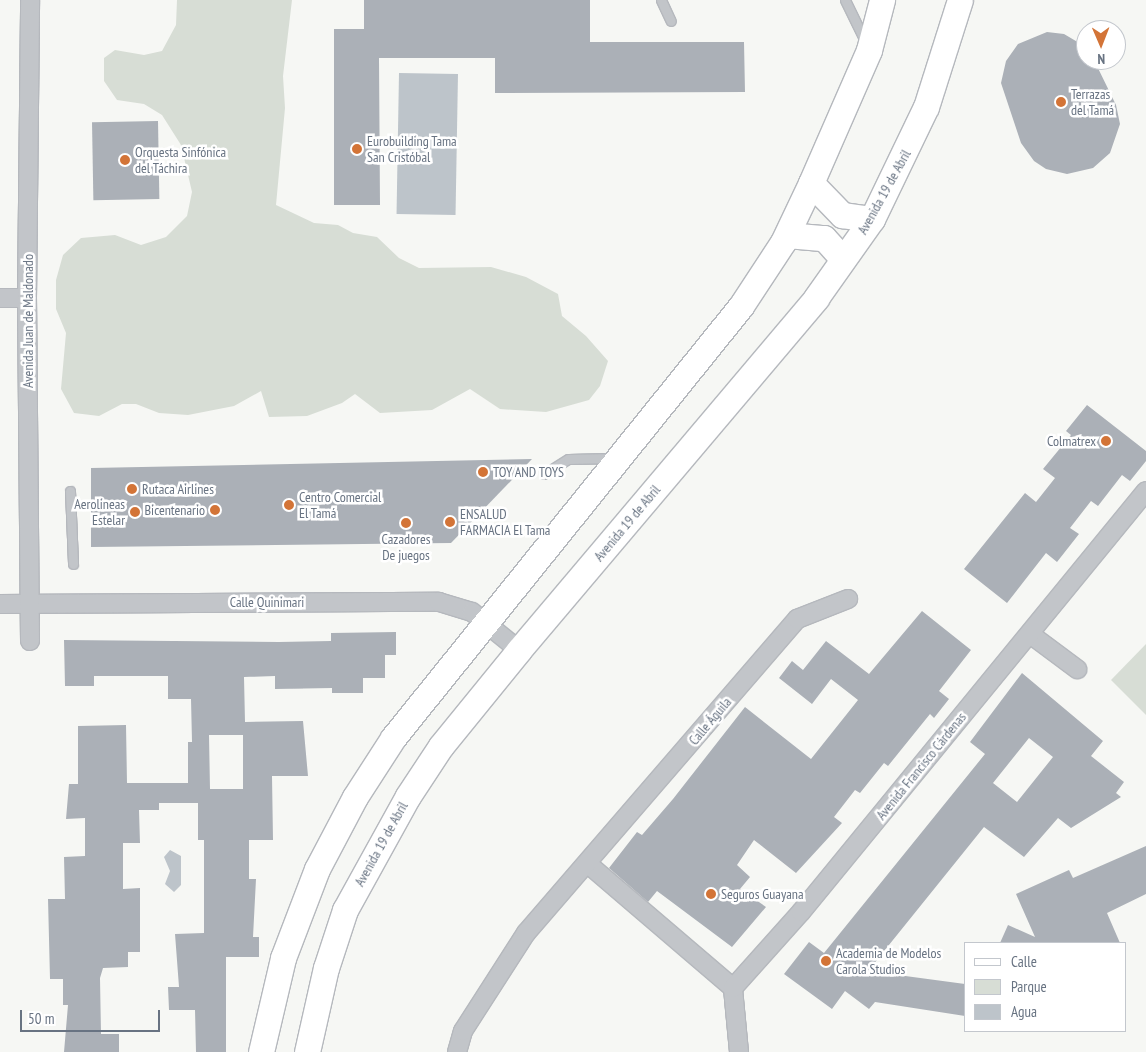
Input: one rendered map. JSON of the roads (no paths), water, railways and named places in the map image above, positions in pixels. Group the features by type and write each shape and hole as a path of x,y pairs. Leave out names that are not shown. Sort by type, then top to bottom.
{"main road":[{"path":"260,1052 283,958 317,869 355,797 393,738 742,306 787,235 811,183 869,50 882,0"},
{"name":"Avenida 19 de Abril","path":"307,1052 326,968 345,910 377,848 441,746 519,650 816,298 872,219 933,90 960,0"},
{"path":"811,183 842,215 872,219"},
{"path":"787,235 824,238 843,259"}],"street":[{"name":"Avenida Juan de Maldonado","path":"30,0 27,298 30,642"},
{"path":"0,298 27,298"},
{"name":"Avenida Francisco Cárdenas","path":"733,988 801,912 1146,491"},
{"name":"Calle Águila","path":"457,1052 463,1031 500,969 526,933 588,864 797,619 848,599"},
{"name":"Calle Quinimari","path":"0,604 422,601 472,612 519,650"},
{"path":"1030,634 1076,669"},
{"path":"588,864 733,988 739,1052"}],"lane":[{"path":"661,0 671,21"},
{"path":"846,0 869,50"},
{"path":"544,474 568,459 619,458"},
{"path":"70,491 73,564"}],"water":[{"path":"399,73 458,74 456,215 397,214"},
{"path":"170,850 181,856 181,885 174,892 165,884 170,871 164,857"}],"place":[{"name":"Terrazas del Tamá","path":"1061,102"},
{"name":"Eurobuilding Tama San Cristóbal","path":"357,149"},
{"name":"Orquesta Sinfónica del Táchira","path":"125,160"},
{"name":"Colmatrex","path":"1106,441"},
{"name":"TOY AND TOYS","path":"483,472"},
{"name":"Rutaca Airlines","path":"132,489"},
{"name":"Centro Comercial El Tamá","path":"289,505"},
{"name":"Bicentenario","path":"215,510"},
{"name":"Aerolineas Estelar","path":"135,512"},
{"name":"ENSALUD FARMACIA El Tama","path":"450,522"},
{"name":"Cazadores De juegos","path":"406,523"},
{"name":"Seguros Guayana","path":"711,894"},
{"name":"Academia de Modelos Carola Studios","path":"826,961"}]}
